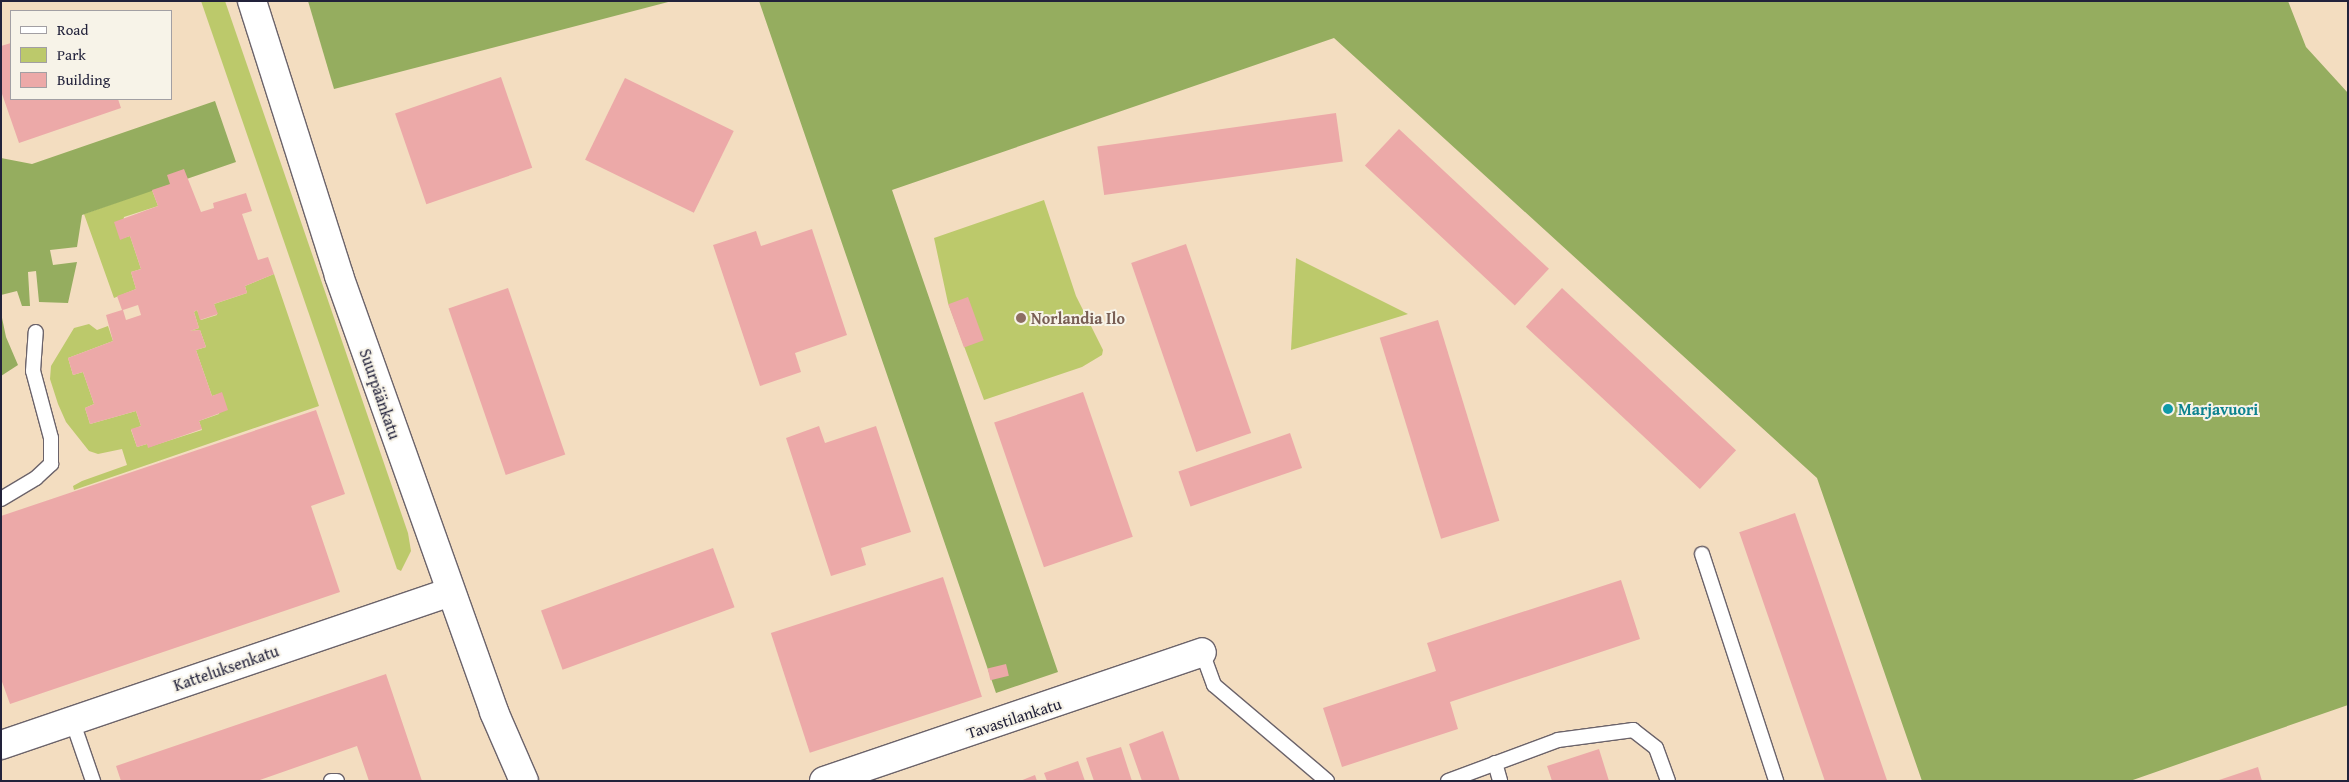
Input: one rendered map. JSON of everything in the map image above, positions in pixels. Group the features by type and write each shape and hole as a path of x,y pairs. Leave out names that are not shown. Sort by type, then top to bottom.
{"street":[{"name":"Suurpäänkatu","path":"252,1 339,276 450,592 494,712 524,781"},
{"name":"Katteluksenkatu","path":"1,745 450,592"},
{"name":"Tavastilankatu","path":"824,781 1202,652"}],"lane":[{"path":"1,499 36,478 51,464 51,438 33,371 36,332"},
{"path":"1702,554 1776,781"},
{"path":"1202,652 1214,685 1327,781"},
{"path":"72,720 93,781"},
{"path":"1448,781 1558,740 1633,730 1656,748 1668,781"},
{"path":"1495,763 1500,781"},
{"path":"331,781 337,781"}],"green space":[{"path":"201,1 225,1 408,533 411,551 401,571 397,569"},
{"path":"308,1 672,1 334,89"},
{"path":"759,1 2288,1 2306,47 2348,93 2348,705 2130,781 1922,781 1817,478 1334,38 892,190 1058,672 996,693"},
{"path":"215,101 236,162 82,215 77,247 50,250 53,265 77,262 68,303 39,302 36,271 28,272 30,306 22,306 17,291 1,295 1,158 32,164"},
{"path":"152,190 158,206 124,217 120,239 130,236 141,269 131,272 136,289 114,298 84,214"},
{"path":"1044,200 1076,296 1103,350 1102,355 1082,367 984,400 948,303 934,238"},
{"path":"1296,258 1408,314 1291,350"},
{"path":"274,274 319,406 74,490 73,486 82,481 127,465 122,449 98,454 89,451 66,422 58,404 50,379 51,366 74,328 89,324 97,330 108,326 113,341 68,358 73,375 83,372 94,404 85,408 90,424 136,411 141,426 131,430 137,447 147,444 149,447 202,430 199,421 219,414 222,393 212,396 196,350 206,347 200,330 190,331 199,328 194,312 197,310 201,320 217,315 214,304 247,293 245,286"},
{"path":"1,313 6,337 18,365 1,376"}],"building":[{"path":"10,43 10,100 118,100 121,108 19,143 1,91 1,46"},
{"path":"501,77 532,168 426,204 395,113"},
{"path":"625,78 734,131 694,213 585,160"},
{"path":"1336,113 1343,162 1104,195 1097,147"},
{"path":"1399,129 1549,269 1515,305 1365,166"},
{"path":"184,169 201,212 214,208 213,203 246,193 252,211 242,214 258,260 268,257 274,274 245,286 247,293 214,304 218,314 200,320 197,310 194,312 199,328 190,331 200,330 206,347 196,350 212,396 222,392 228,410 199,421 202,429 148,448 147,444 137,447 131,429 141,426 136,411 90,424 85,408 94,404 83,372 73,375 68,358 113,341 106,315 122,310 117,296 136,289 131,272 141,269 130,236 120,240 114,222 158,206 152,190 170,184 167,175","holes":["138,305 141,315 126,320 123,310"]},
{"path":"812,229 847,335 795,353 801,372 760,386 713,245 756,231 761,246"},
{"path":"1186,244 1251,433 1196,452 1131,263"},
{"path":"508,288 565,454 506,475 448,309"},
{"path":"1562,288 1736,450 1700,489 1526,327"},
{"path":"968,297 984,340 964,347 948,304"},
{"path":"1438,320 1499,521 1441,539 1380,338"},
{"path":"1083,392 1133,537 1044,567 994,423"},
{"path":"316,410 345,494 311,506 340,592 10,704 1,679 1,516"},
{"path":"819,426 825,443 876,426 911,532 861,548 866,565 831,576 786,438"},
{"path":"1290,433 1302,468 1190,506 1178,471"},
{"path":"1795,513 1887,781 1825,781 1739,532"},
{"path":"713,548 735,607 563,670 541,611"},
{"path":"943,577 982,697 810,753 771,633"},
{"path":"1621,580 1640,639 1450,702 1458,729 1342,767 1323,708 1436,671 1427,643"},
{"path":"1006,664 1009,676 990,680 988,669"},
{"path":"386,674 422,781 369,781 357,746 257,781 121,781 116,766"},
{"path":"1163,731 1180,781 1142,781 1129,744"},
{"path":"1121,747 1132,781 1094,781 1086,758"},
{"path":"1599,749 1609,781 1552,781 1547,766"},
{"path":"1078,761 1085,781 1047,781 1044,773"},
{"path":"2258,767 2262,781 2219,781 2219,780"},
{"path":"1035,775 1037,781 1020,781"}],"place":[{"name":"Norlandia Ilo","path":"1021,318"},
{"name":"Marjavuori","path":"2168,409"}]}
